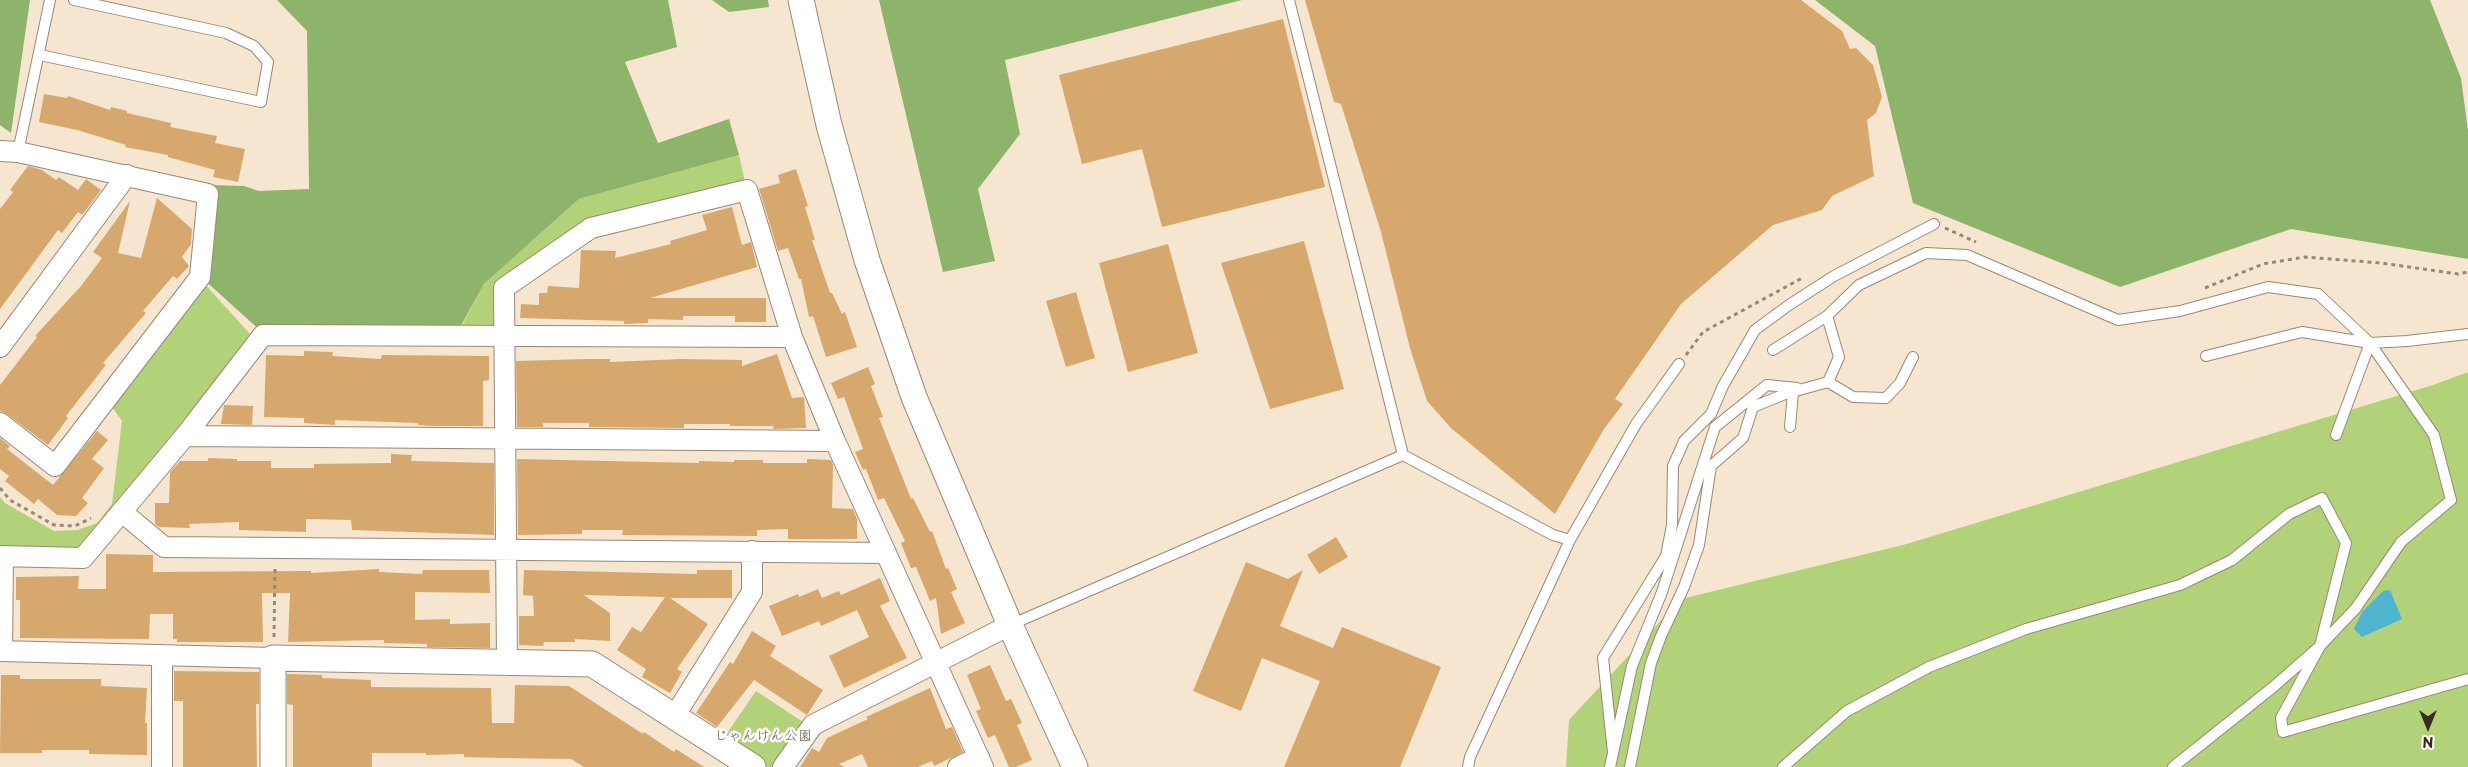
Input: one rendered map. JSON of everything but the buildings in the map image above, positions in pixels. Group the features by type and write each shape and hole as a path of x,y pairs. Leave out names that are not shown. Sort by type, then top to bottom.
{"street":[{"path":"801,0 829,125 867,260 914,397 1010,625 1075,767"},
{"path":"0,423 55,466 200,277 208,194 127,175 5,152"},
{"path":"0,347 127,175"},
{"path":"507,662 506,334 504,288 591,228 747,190 792,337 835,441 981,762 958,767"},
{"path":"753,767 592,664 1,651 2,557 84,558 185,436 264,334 792,337"},
{"path":"185,436 835,441"},
{"path":"118,517 164,546 275,549 886,553"},
{"path":"674,717 752,592 752,551"},
{"path":"783,767 813,725 1010,625"},
{"path":"162,655 162,767"},
{"path":"273,767 274,658"}],"lane":[{"path":"5,152 40,55 50,0"},
{"path":"40,55 261,102 268,62 254,46 226,33 74,0"},
{"path":"1289,0 1404,455 1553,535 1570,540"},
{"path":"1613,752 1603,658 1666,556 1672,525 1674,466 1684,441 1711,414 1755,330 1834,276 1934,224"},
{"path":"1773,350 1827,316 1859,285 1926,254 1967,255 2118,320 2180,311 2268,287 2318,294 2370,342 2434,435 2451,500 2401,542 2356,608 2320,646 2272,688 2173,767"},
{"path":"1827,316 1839,357 1828,382"},
{"path":"2206,356 2302,332 2370,342 2407,341 2468,334"},
{"path":"2336,436 2370,342"},
{"path":"1630,767 1650,663 1660,636 1684,587 1699,545 1710,466 1743,438 1753,407 1793,392 1828,382 1854,397 1886,398 1900,383 1913,357"},
{"path":"1468,767 1470,757 1570,540 1636,424 1679,364"},
{"path":"1610,767 1632,666 1662,592 1715,427 1767,385 1804,389"},
{"path":"1790,427 1793,392"},
{"path":"1010,625 1404,455"},
{"path":"1783,767 1847,710 1929,667 2026,629 2180,585 2232,560 2289,514 2322,498 2346,543 2320,646 2281,718 2283,732 2468,679"}],"path":[{"path":"1934,224 1982,245"},
{"path":"2199,291 2264,264 2305,257 2381,263 2458,274 2468,272"},
{"path":"1679,364 1703,332 1806,276"},
{"path":"0,488 10,500 54,526 75,526 95,517 118,517"},
{"path":"274,658 275,549"}],"green space":[{"path":"0,0 30,0 11,133 0,125"},
{"path":"277,0 668,0 677,47 625,62 658,143 729,119 739,155 579,199 484,284 458,331 263,333 201,277 210,185 244,186 259,191 309,189 307,31"},
{"path":"712,0 768,0 769,7 729,12"},
{"path":"879,0 1242,0 1005,60 1020,134 978,189 995,261 943,272"},
{"path":"1815,0 2430,0 2461,78 2468,131 2468,259 2291,229 2120,287 1913,203 1875,46"},
{"path":"739,155 746,186 589,224 502,286 503,332 459,331 484,284 579,199"},
{"path":"201,280 251,335 85,544 77,548 9,548 0,545 0,497 5,503 54,531 77,530 97,523 112,504 122,421 108,401"},
{"path":"2468,372 2468,767 1566,767 1569,720 1681,599 1903,545 2433,385"},
{"name":"じゃんけん公園","path":"756,691 806,724 781,767 753,767 719,745"}],"water":[{"path":"2390,590 2402,619 2362,637 2354,629 2362,612 2383,591"}]}
